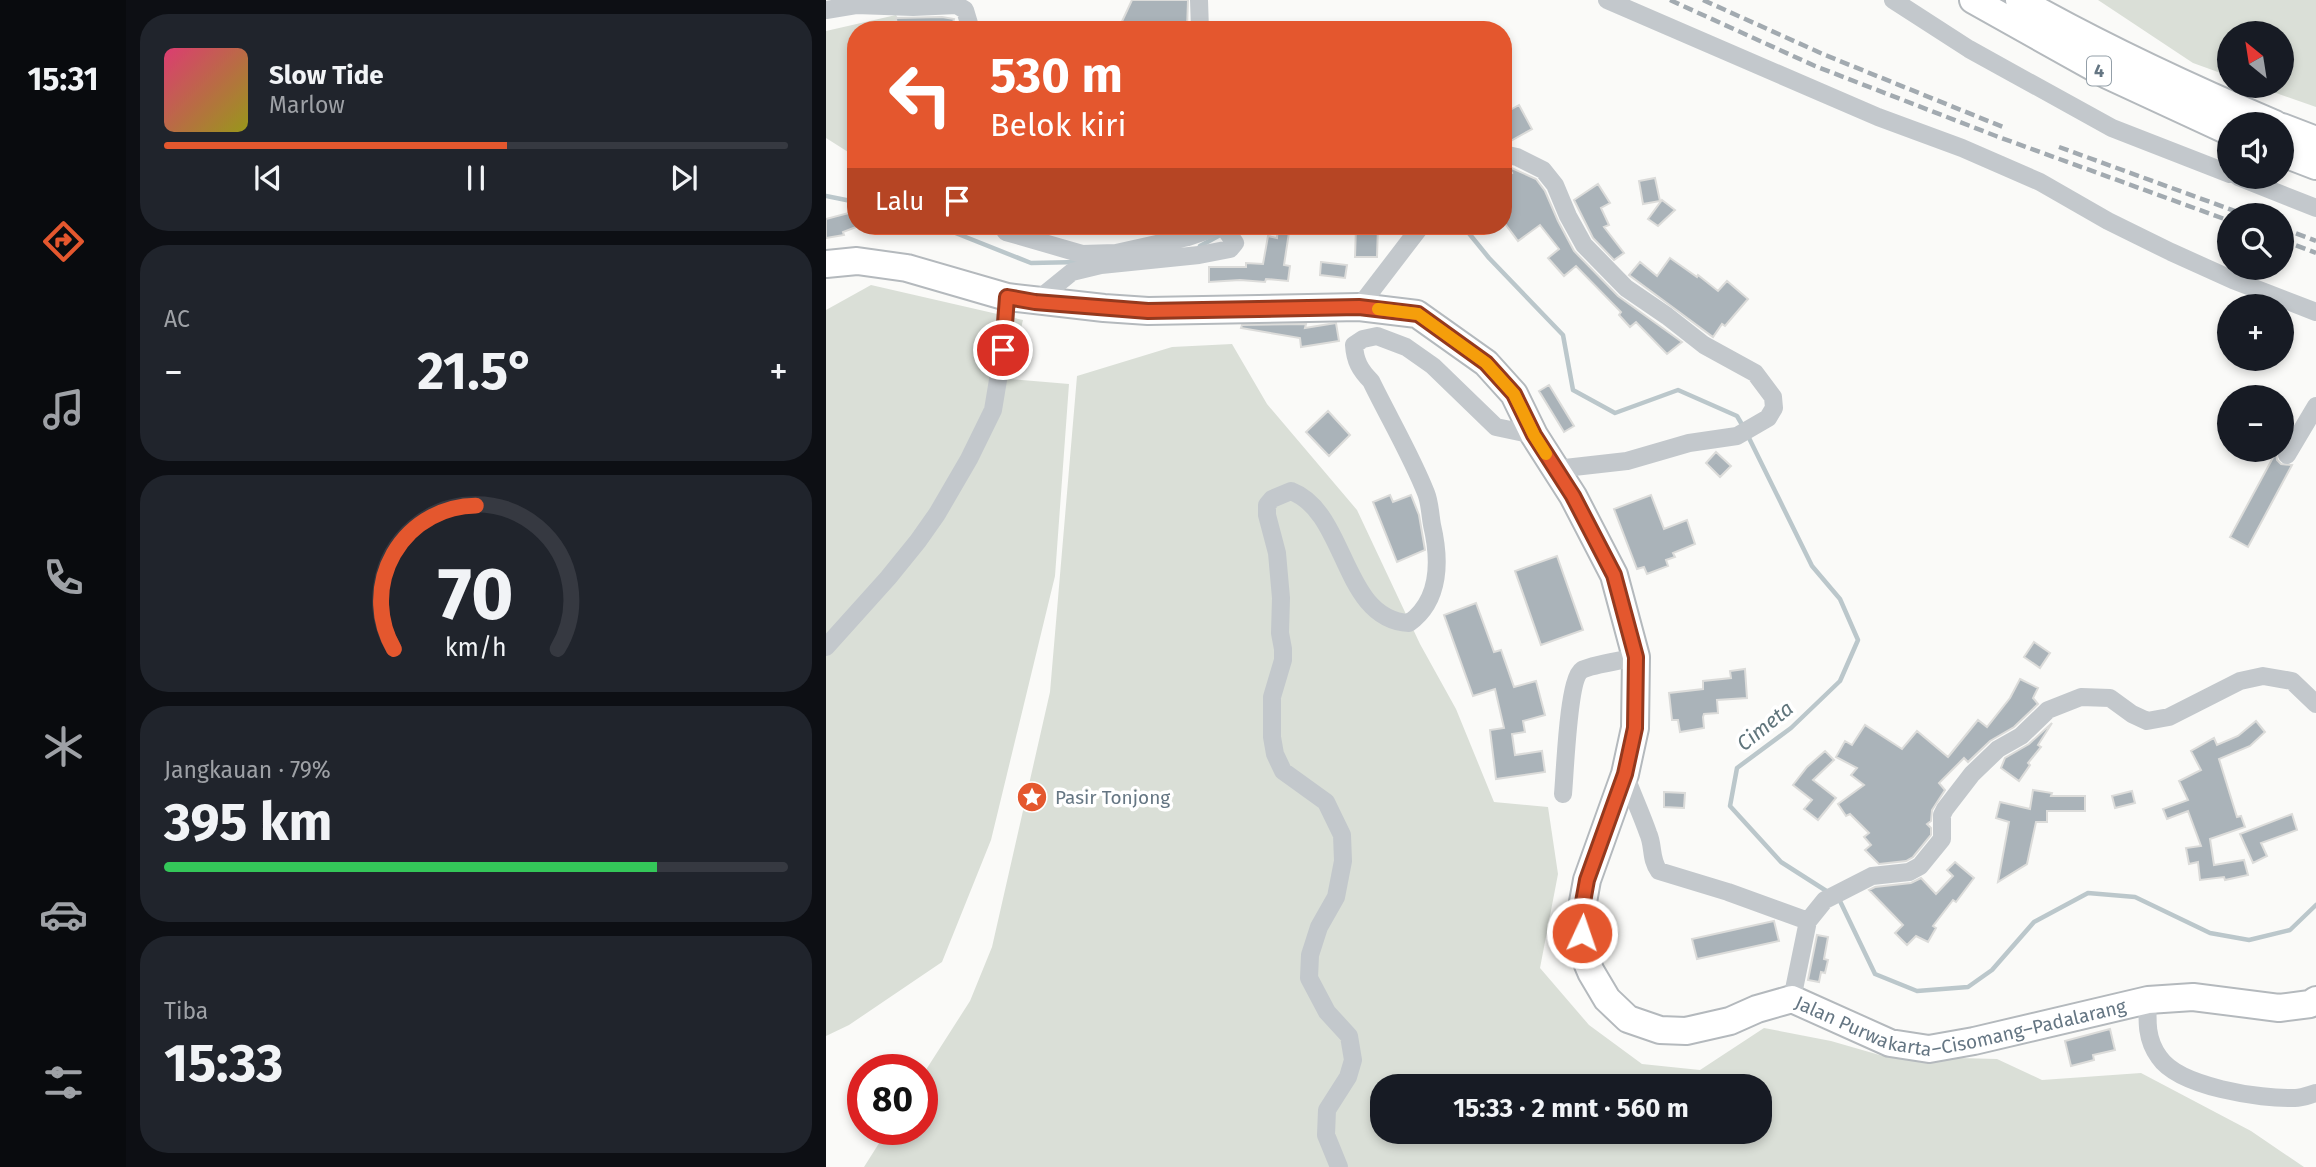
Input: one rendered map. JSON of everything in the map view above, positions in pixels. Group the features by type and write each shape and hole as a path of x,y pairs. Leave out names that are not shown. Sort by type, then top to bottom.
{"highway":[{"name":"4","path":"1973,0 2107,75 2217,126"},
{"name":"4","path":"2019,0 2082,35 2247,112"},
{"path":"2294,132 2316,140"},
{"path":"2294,158 2316,166"},
{"name":"Jalan Purwakarta–Cisomang–Padalarang","path":"826,264 857,261 907,268 1007,297 1035,302 1148,311 1359,307 1418,314 1486,363 1514,394 1534,435 1556,469 1614,575 1636,657 1635,728 1625,774 1587,880 1581,913 1583,953 1591,972 1606,999 1629,1019 1660,1030 1686,1031 1730,1021 1757,1009 1792,999 1890,1043 1929,1049 2148,1000 2193,997 2279,1008 2310,1004 2316,1000"}],"street":[{"path":"1199,0 1200,21"},
{"path":"1607,0 1865,111 1962,148 2028,177 2171,252 2233,280 2316,312"},
{"path":"1893,0 1969,49 2112,128 2217,169"},
{"path":"826,10 856,5 957,5 965,10 968,21"},
{"path":"1512,156 1543,170 1555,186 1584,245 1626,288 1704,345 1755,373 1773,397 1774,408 1768,418 1737,436 1689,443 1627,461 1556,469"},
{"path":"2268,189 2316,208"},
{"path":"1016,235 1082,254 1116,253 1177,235"},
{"path":"1035,302 1072,272 1101,265 1199,255 1230,249 1235,243 1229,235"},
{"path":"1359,307 1414,235"},
{"path":"826,647 918,541 970,459 993,410 1003,350 1007,297"},
{"path":"1339,1167 1326,1135 1327,1110 1348,1077 1353,1060 1349,1036 1327,1012 1308,978 1310,955 1319,927 1336,897 1343,860 1342,835 1326,802 1283,771 1275,754 1272,737 1272,697 1283,660 1283,649 1280,633 1278,553 1267,515 1267,505 1272,499 1291,491 1303,496 1332,534 1352,576 1370,605 1390,620 1409,623 1420,615 1430,598 1437,570 1438,546 1427,495 1371,382 1360,370 1354,355 1354,345 1363,339 1377,336 1406,347 1433,366 1496,427 1534,435"},
{"path":"2294,443 2316,405"},
{"path":"1563,794 1576,677 1583,669 1636,657"},
{"path":"1792,999 1808,921 1825,900 1872,876 1909,872 1920,866 1942,839 1942,815 1945,808 1972,774 1998,749 2021,736 2048,710 2081,697 2110,698 2147,721 2169,717 2240,681 2263,676 2292,681 2316,704"},
{"path":"1625,774 1649,835 1653,863 1659,871 1808,921"},
{"path":"2148,1000 2146,1030 2159,1057 2175,1074 2242,1095 2297,1098 2316,1093"}],"shaded area":[{"path":"2098,0 2316,0 2316,107 2290,98 2294,98 2294,21 2217,21 2217,72 2193,63"},
{"path":"896,15 900,21 870,21"},
{"path":"847,26 847,151 826,138 826,31"},
{"path":"871,285 1023,320 1009,379 1069,384 1055,576 991,840 942,962 849,1025 826,1036 826,310"},
{"path":"1232,344 1267,404 1357,510 1420,644 1456,709 1494,802 1548,807 1558,874 1540,968 1589,1025 1642,1064 1700,1070 1764,1028 1831,1041 1883,1056 1997,1059 2042,1080 2141,1073 2251,1131 2304,1167 864,1167 878,1145 938,1145 936,1054 970,1001 992,947 1050,692 1077,376 1172,347"}],"building":[{"path":"1132,0 1188,0 1187,21 1122,21"},
{"path":"942,17 954,19 896,21 896,18"},
{"path":"1519,105 1532,129 1512,140 1512,109"},
{"path":"1512,168 1536,179 1545,191 1574,251 1618,296 1682,342 1667,354 1636,322 1630,327 1619,315 1621,312 1576,266 1564,276 1548,258 1559,249 1540,225 1518,241 1512,233"},
{"path":"1655,178 1660,201 1643,204 1639,181"},
{"path":"1598,184 1610,203 1601,208 1609,225 1604,227 1624,253 1614,260 1593,238 1574,200"},
{"path":"1662,200 1675,210 1658,226 1648,219"},
{"path":"847,213 847,230 843,232 844,235 826,238 826,219"},
{"path":"1277,235 1289,235 1284,265 1290,266 1288,281 1266,279 1265,282 1209,282 1209,267 1263,264 1268,236 1277,238"},
{"path":"1356,235 1378,235 1377,257 1355,257"},
{"path":"1670,258 1718,291 1727,281 1748,299 1725,326 1722,324 1713,337 1629,275 1640,262 1657,276"},
{"path":"1321,262 1347,265 1345,278 1320,275"},
{"path":"1336,323 1339,341 1301,347 1300,338 1241,328 1242,325 1306,324 1305,328"},
{"path":"1549,385 1574,426 1564,432 1539,391"},
{"path":"1328,411 1350,435 1329,456 1306,432"},
{"path":"1716,452 1731,466 1720,477 1706,463"},
{"path":"2271,462 2292,465 2248,547 2230,537"},
{"path":"1390,495 1393,502 1411,495 1419,515 1425,550 1397,562 1373,502"},
{"path":"1651,495 1664,529 1687,520 1695,544 1673,553 1675,557 1666,560 1668,566 1647,574 1644,567 1637,569 1614,509"},
{"path":"1557,556 1583,630 1541,645 1515,571"},
{"path":"1476,603 1494,652 1501,650 1514,687 1536,681 1545,715 1523,721 1525,732 1512,734 1515,755 1542,751 1545,772 1496,779 1490,730 1504,728 1495,689 1473,696 1444,615"},
{"path":"2034,642 2050,653 2040,668 2024,657"},
{"path":"1745,669 1747,698 1717,700 1718,713 1704,714 1704,728 1680,732 1678,720 1672,720 1669,693 1703,689 1703,681 1731,678 1730,671"},
{"path":"2020,679 2038,688 2033,698 2038,704 2014,727 1990,741 1968,762 1964,758 1939,783 1945,790 1932,810 1931,821 1927,824 1931,828 1931,835 1913,857 1906,861 1879,864 1865,850 1871,845 1864,837 1869,833 1850,814 1846,816 1838,804 1864,785 1851,775 1857,768 1836,757 1845,741 1852,745 1865,725 1902,749 1917,731 1948,757 1978,720 1987,727 2010,698"},
{"path":"2256,721 2265,732 2250,746 2219,759 2237,817 2241,816 2245,827 2210,839 2214,865 2244,860 2248,875 2225,880 2224,877 2200,880 2198,862 2189,864 2186,848 2201,846 2188,811 2167,819 2163,809 2188,800 2179,781 2201,770 2191,751 2214,738 2217,745 2238,736"},
{"path":"2052,723 2038,745 2041,747 2028,763 2030,765 2019,781 2001,768 2005,758 2029,744"},
{"path":"1825,751 1834,760 1813,780 1836,798 1818,820 1804,809 1812,800 1793,785 1807,767"},
{"path":"2033,790 2052,793 2051,796 2085,796 2085,811 2047,811 2047,822 2036,822 2027,864 1998,882 2009,822 1996,818 2000,802 2030,809"},
{"path":"2132,791 2135,803 2115,808 2112,796"},
{"path":"1664,792 1685,793 1684,808 1664,807"},
{"path":"2292,814 2297,830 2261,843 2267,856 2253,863 2240,834"},
{"path":"1955,862 1974,878 1933,926 1936,928 1928,942 1916,936 1907,945 1895,933 1903,925 1869,890 1911,883 1921,878 1936,894 1953,876 1947,870"},
{"path":"1774,921 1779,941 1697,959 1692,939"},
{"path":"1817,935 1828,937 1824,959 1828,960 1825,973 1821,972 1819,982 1808,980"},
{"path":"2110,1029 2115,1050 2093,1055 2094,1060 2071,1066 2065,1041"}],"waterway":[{"name":"Cimeta","path":"826,196 847,200"},
{"name":"Cimeta","path":"961,235 1031,263 1080,262"},
{"name":"Cimeta","path":"1200,246 1220,235"},
{"name":"Cimeta","path":"1470,235 1563,335 1573,390 1615,413 1678,390 1737,416 1744,428"},
{"name":"Cimeta","path":"1748,436 1812,566 1840,599 1858,640 1840,681 1791,728 1737,768 1730,806 1781,862 1828,892"},
{"name":"Cimeta","path":"1839,899 1875,974 1917,991 1968,987 1992,970 2034,922 2088,893 2135,897 2210,933 2249,940 2290,930 2316,905"}],"railway":[{"path":"1670,0 1815,66 1996,136 2217,216"},
{"path":"1703,0 1825,55 2003,127"},
{"path":"2059,147 2217,204"},
{"path":"2294,233 2316,241"},
{"path":"2294,245 2316,253"}],"slow traffic":[{"path":"1378,309 1418,314 1486,363 1514,394 1546,454"}],"place":[{"name":"Pasir Tonjong","path":"1032,797"}],"route":[{"path":"1003,350 1007,297 1035,302 1148,311 1359,307 1418,314 1486,363 1514,394 1534,435 1573,496 1614,575 1636,657 1635,728 1625,774 1587,880 1581,913 1582,933"}]}
